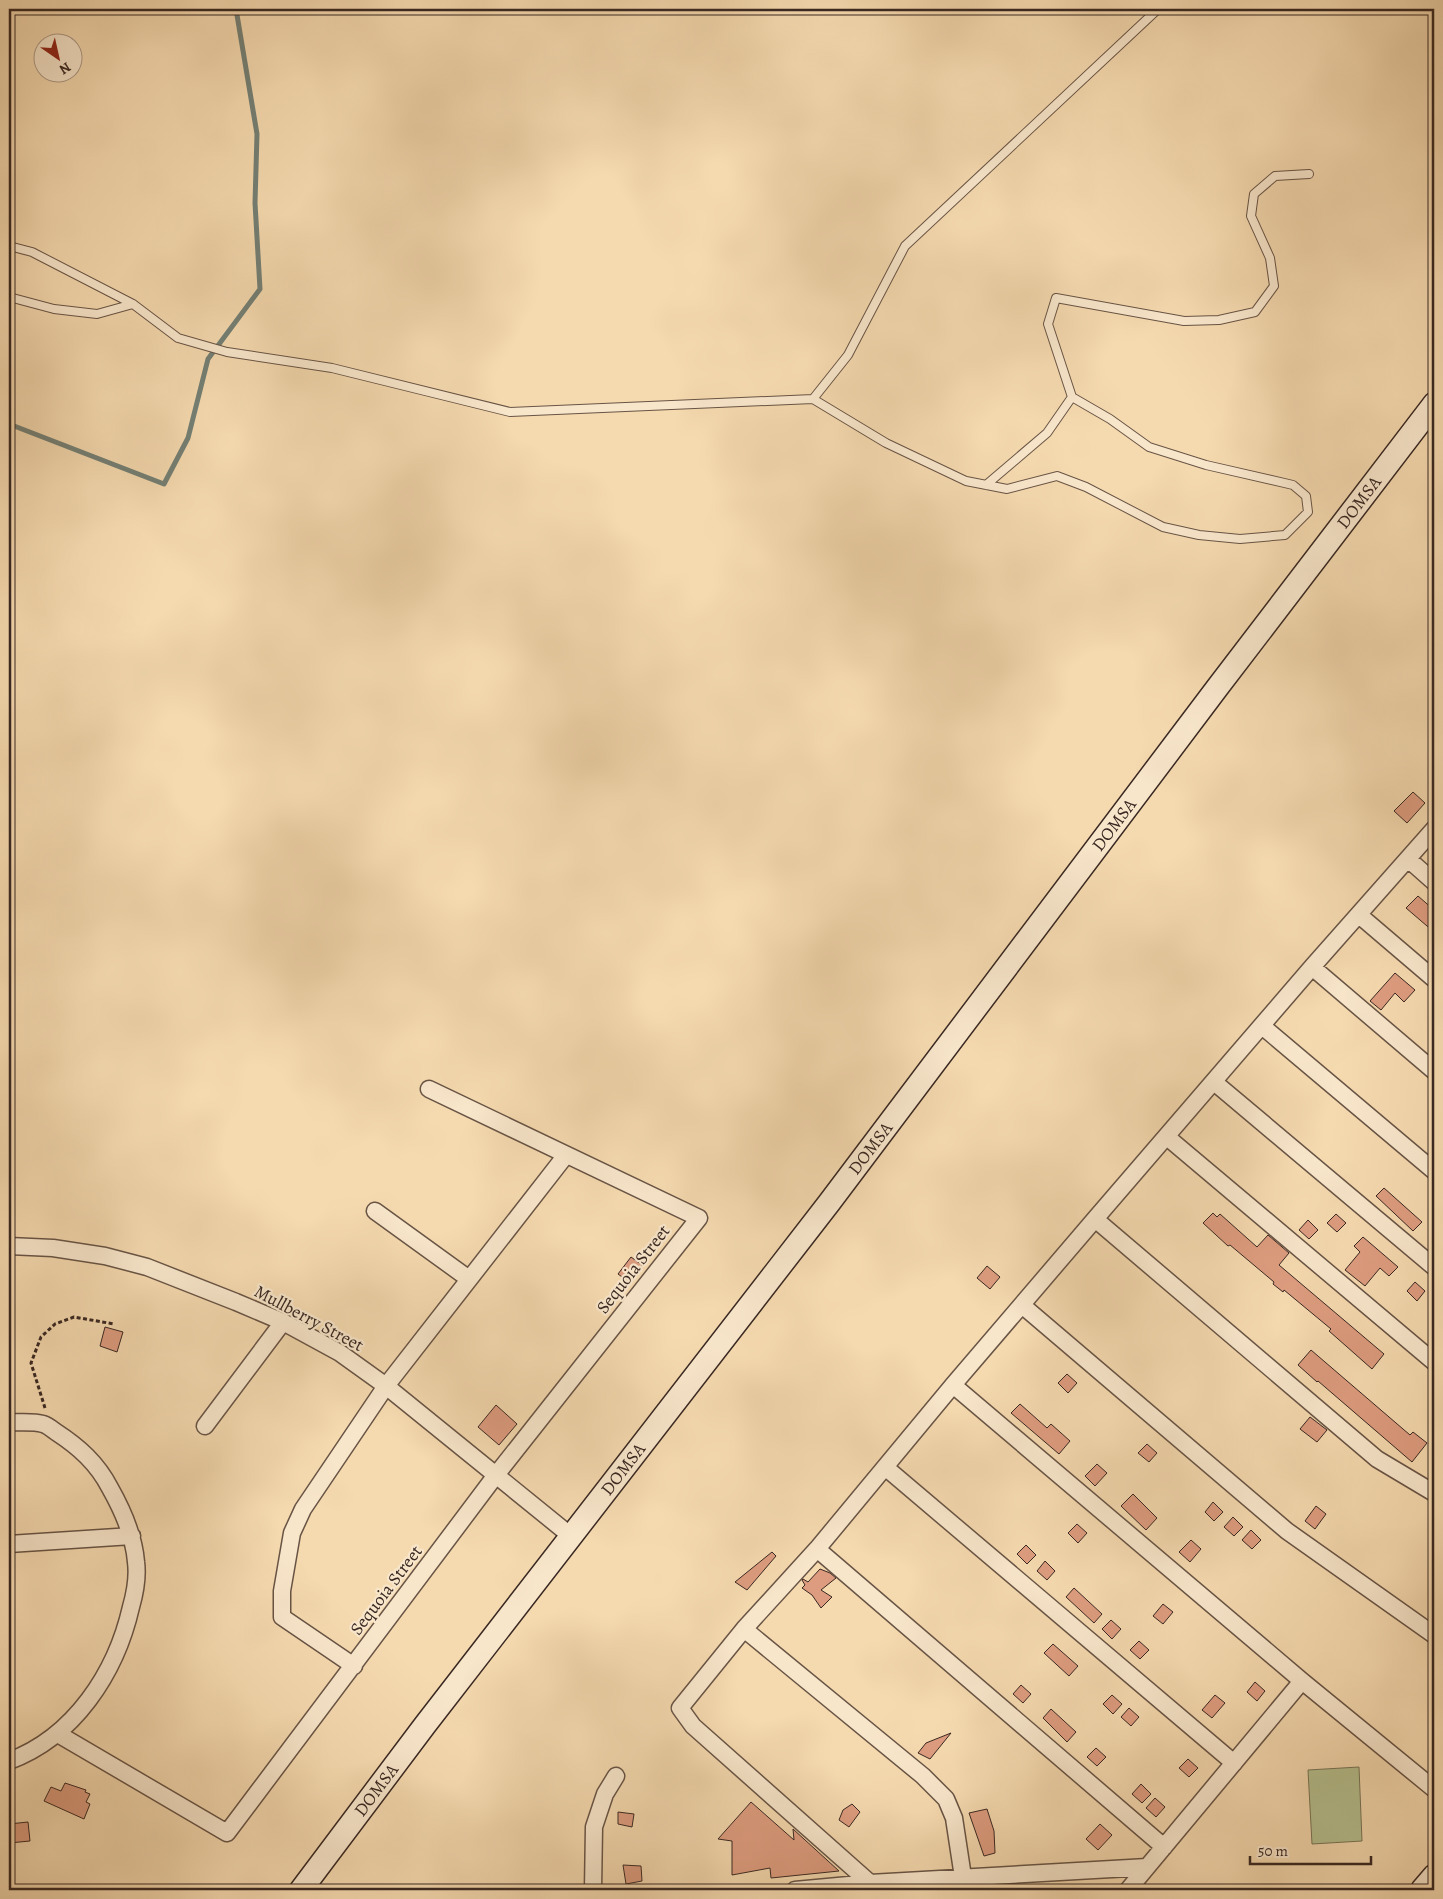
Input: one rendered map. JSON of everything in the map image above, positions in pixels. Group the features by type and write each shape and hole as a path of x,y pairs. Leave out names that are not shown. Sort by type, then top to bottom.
{"main road":[{"name":"DOMSA","path":"301,1890 425,1725 829,1203 1434,404"},
{"path":"1422,1890 1434,1876"}],"street":[{"path":"870,1883 693,1726 680,1708 744,1629 817,1549 1095,1219 1312,967 1434,829"},
{"path":"1408,859 1434,882"},
{"path":"1359,915 1434,979"},
{"path":"1312,967 1434,1071"},
{"path":"1262,1026 1434,1171"},
{"path":"1214,1082 1434,1267"},
{"path":"354,1666 282,1617 282,1591 292,1533 304,1509 386,1386 566,1155 429,1089"},
{"path":"1167,1137 1434,1362"},
{"name":"Sequoia Street","path":"58,1734 227,1832 354,1666 496,1475 699,1218 566,1155"},
{"path":"374,1211 469,1279"},
{"path":"1095,1219 1376,1459 1434,1493"},
{"name":"Mullberry Street","path":"9,1246 53,1248 105,1256 148,1267 283,1322 340,1352 386,1386 571,1536"},
{"path":"1023,1306 1287,1531 1434,1635"},
{"path":"205,1426 283,1322"},
{"path":"954,1385 1302,1681 1434,1788"},
{"path":"9,1422 43,1424 73,1443 101,1470 132,1536 137,1564 136,1588 127,1626 111,1664 91,1699 58,1734 9,1761"},
{"path":"885,1467 1234,1763"},
{"path":"9,1544 132,1536"},
{"path":"817,1549 1164,1847"},
{"path":"744,1629 923,1776 946,1799 954,1818 963,1877"},
{"path":"1128,1890 1302,1681"},
{"path":"594,1890 594,1827 605,1794 616,1776"},
{"path":"795,1890 870,1883 1146,1867"}],"lane":[{"path":"813,399 848,355 905,246 1158,9"},
{"path":"9,246 32,252 133,304 178,338 227,352 332,368 510,412 813,399 886,444 966,481 1007,489 1057,476 1086,487 1163,527 1199,535 1240,539 1284,535 1308,512 1306,496 1293,484 1206,465 1149,447 1072,397 1048,324 1056,298 1184,321 1219,320 1255,312 1274,286 1270,258 1251,216 1254,194 1274,176 1309,174"},
{"path":"9,297 54,309 97,314 133,304"},
{"path":"986,485 1047,433 1072,397"}],"path":[{"path":"43,1424 45,1407 31,1362 41,1338 55,1324 74,1317 114,1324"}],"green space":[{"path":"1359,1767 1362,1841 1312,1844 1308,1770"}],"building":[{"path":"1413,792 1425,803 1407,823 1394,811"},
{"path":"1418,896 1434,910 1434,932 1406,908"},
{"path":"1395,973 1415,990 1404,1002 1395,993 1381,1010 1370,1001"},
{"path":"1384,1188 1422,1222 1413,1231 1376,1196"},
{"path":"1213,1213 1217,1217 1220,1214 1257,1247 1268,1235 1289,1253 1279,1265 1384,1354 1372,1369 1329,1331 1331,1329 1284,1290 1283,1292 1273,1284 1274,1282 1230,1245 1228,1246 1203,1223"},
{"path":"1336,1214 1346,1223 1337,1232 1327,1223"},
{"path":"1308,1220 1318,1230 1309,1239 1299,1230"},
{"path":"1363,1237 1398,1267 1389,1276 1380,1268 1365,1286 1345,1270 1360,1252 1354,1246"},
{"path":"631,1257 642,1265 629,1282 618,1274"},
{"path":"987,1266 1000,1277 990,1289 977,1278"},
{"path":"1415,1282 1425,1291 1417,1301 1407,1291"},
{"path":"105,1327 123,1332 117,1352 100,1346"},
{"path":"1311,1350 1410,1435 1413,1432 1427,1443 1412,1462 1298,1365"},
{"path":"1067,1374 1077,1383 1068,1393 1058,1383"},
{"path":"1020,1404 1047,1428 1051,1424 1070,1441 1059,1454 1011,1413"},
{"path":"496,1405 517,1424 499,1445 478,1427"},
{"path":"1310,1417 1327,1430 1317,1442 1300,1429"},
{"path":"1147,1444 1157,1453 1149,1462 1138,1453"},
{"path":"1097,1464 1107,1473 1095,1486 1085,1476"},
{"path":"1133,1494 1157,1518 1146,1530 1121,1506"},
{"path":"1213,1502 1223,1512 1214,1521 1205,1512"},
{"path":"1316,1506 1326,1514 1315,1529 1305,1521"},
{"path":"1233,1517 1243,1527 1234,1536 1224,1527"},
{"path":"1077,1524 1087,1533 1078,1543 1068,1533"},
{"path":"1251,1530 1261,1540 1252,1549 1242,1540"},
{"path":"1191,1540 1201,1549 1190,1562 1179,1552"},
{"path":"1026,1545 1036,1555 1027,1564 1017,1554"},
{"path":"772,1552 776,1556 747,1590 735,1582"},
{"path":"1045,1561 1055,1571 1047,1580 1037,1571"},
{"path":"820,1569 836,1578 821,1590 832,1597 821,1608 812,1595 802,1588 805,1585 802,1580 808,1582"},
{"path":"1074,1588 1102,1614 1094,1623 1066,1597"},
{"path":"1163,1604 1173,1612 1163,1624 1153,1616"},
{"path":"1111,1620 1121,1629 1112,1639 1102,1629"},
{"path":"1139,1641 1149,1650 1140,1659 1130,1650"},
{"path":"1053,1644 1078,1666 1069,1676 1044,1653"},
{"path":"1255,1682 1265,1691 1257,1701 1247,1692"},
{"path":"1021,1685 1031,1694 1023,1703 1013,1694"},
{"path":"1112,1695 1122,1704 1113,1714 1103,1704"},
{"path":"1215,1695 1225,1703 1212,1718 1202,1710"},
{"path":"1129,1708 1139,1717 1131,1726 1121,1717"},
{"path":"1051,1709 1076,1732 1067,1742 1043,1718"},
{"path":"951,1733 930,1759 918,1753 926,1743"},
{"path":"1096,1748 1106,1757 1097,1766 1087,1757"},
{"path":"1188,1759 1198,1768 1189,1777 1179,1768"},
{"path":"65,1783 86,1790 85,1792 90,1794 86,1802 90,1804 84,1819 44,1801 51,1787 61,1791"},
{"path":"1141,1784 1151,1794 1142,1803 1132,1794"},
{"path":"1155,1798 1165,1807 1156,1817 1146,1808"},
{"path":"751,1802 794,1840 793,1829 839,1871 771,1878 770,1868 732,1875 732,1841 718,1839"},
{"path":"852,1804 860,1812 849,1827 839,1820 843,1810"},
{"path":"987,1809 994,1831 995,1853 984,1856 969,1813"},
{"path":"618,1812 634,1814 632,1827 618,1824"},
{"path":"28,1822 30,1841 9,1843 9,1824"},
{"path":"1100,1824 1112,1835 1098,1850 1086,1839"},
{"path":"623,1865 641,1866 642,1881 626,1884"}],"waterway":[{"path":"9,424 164,484 188,438 208,359 260,289 255,203 257,134 236,9"}]}
